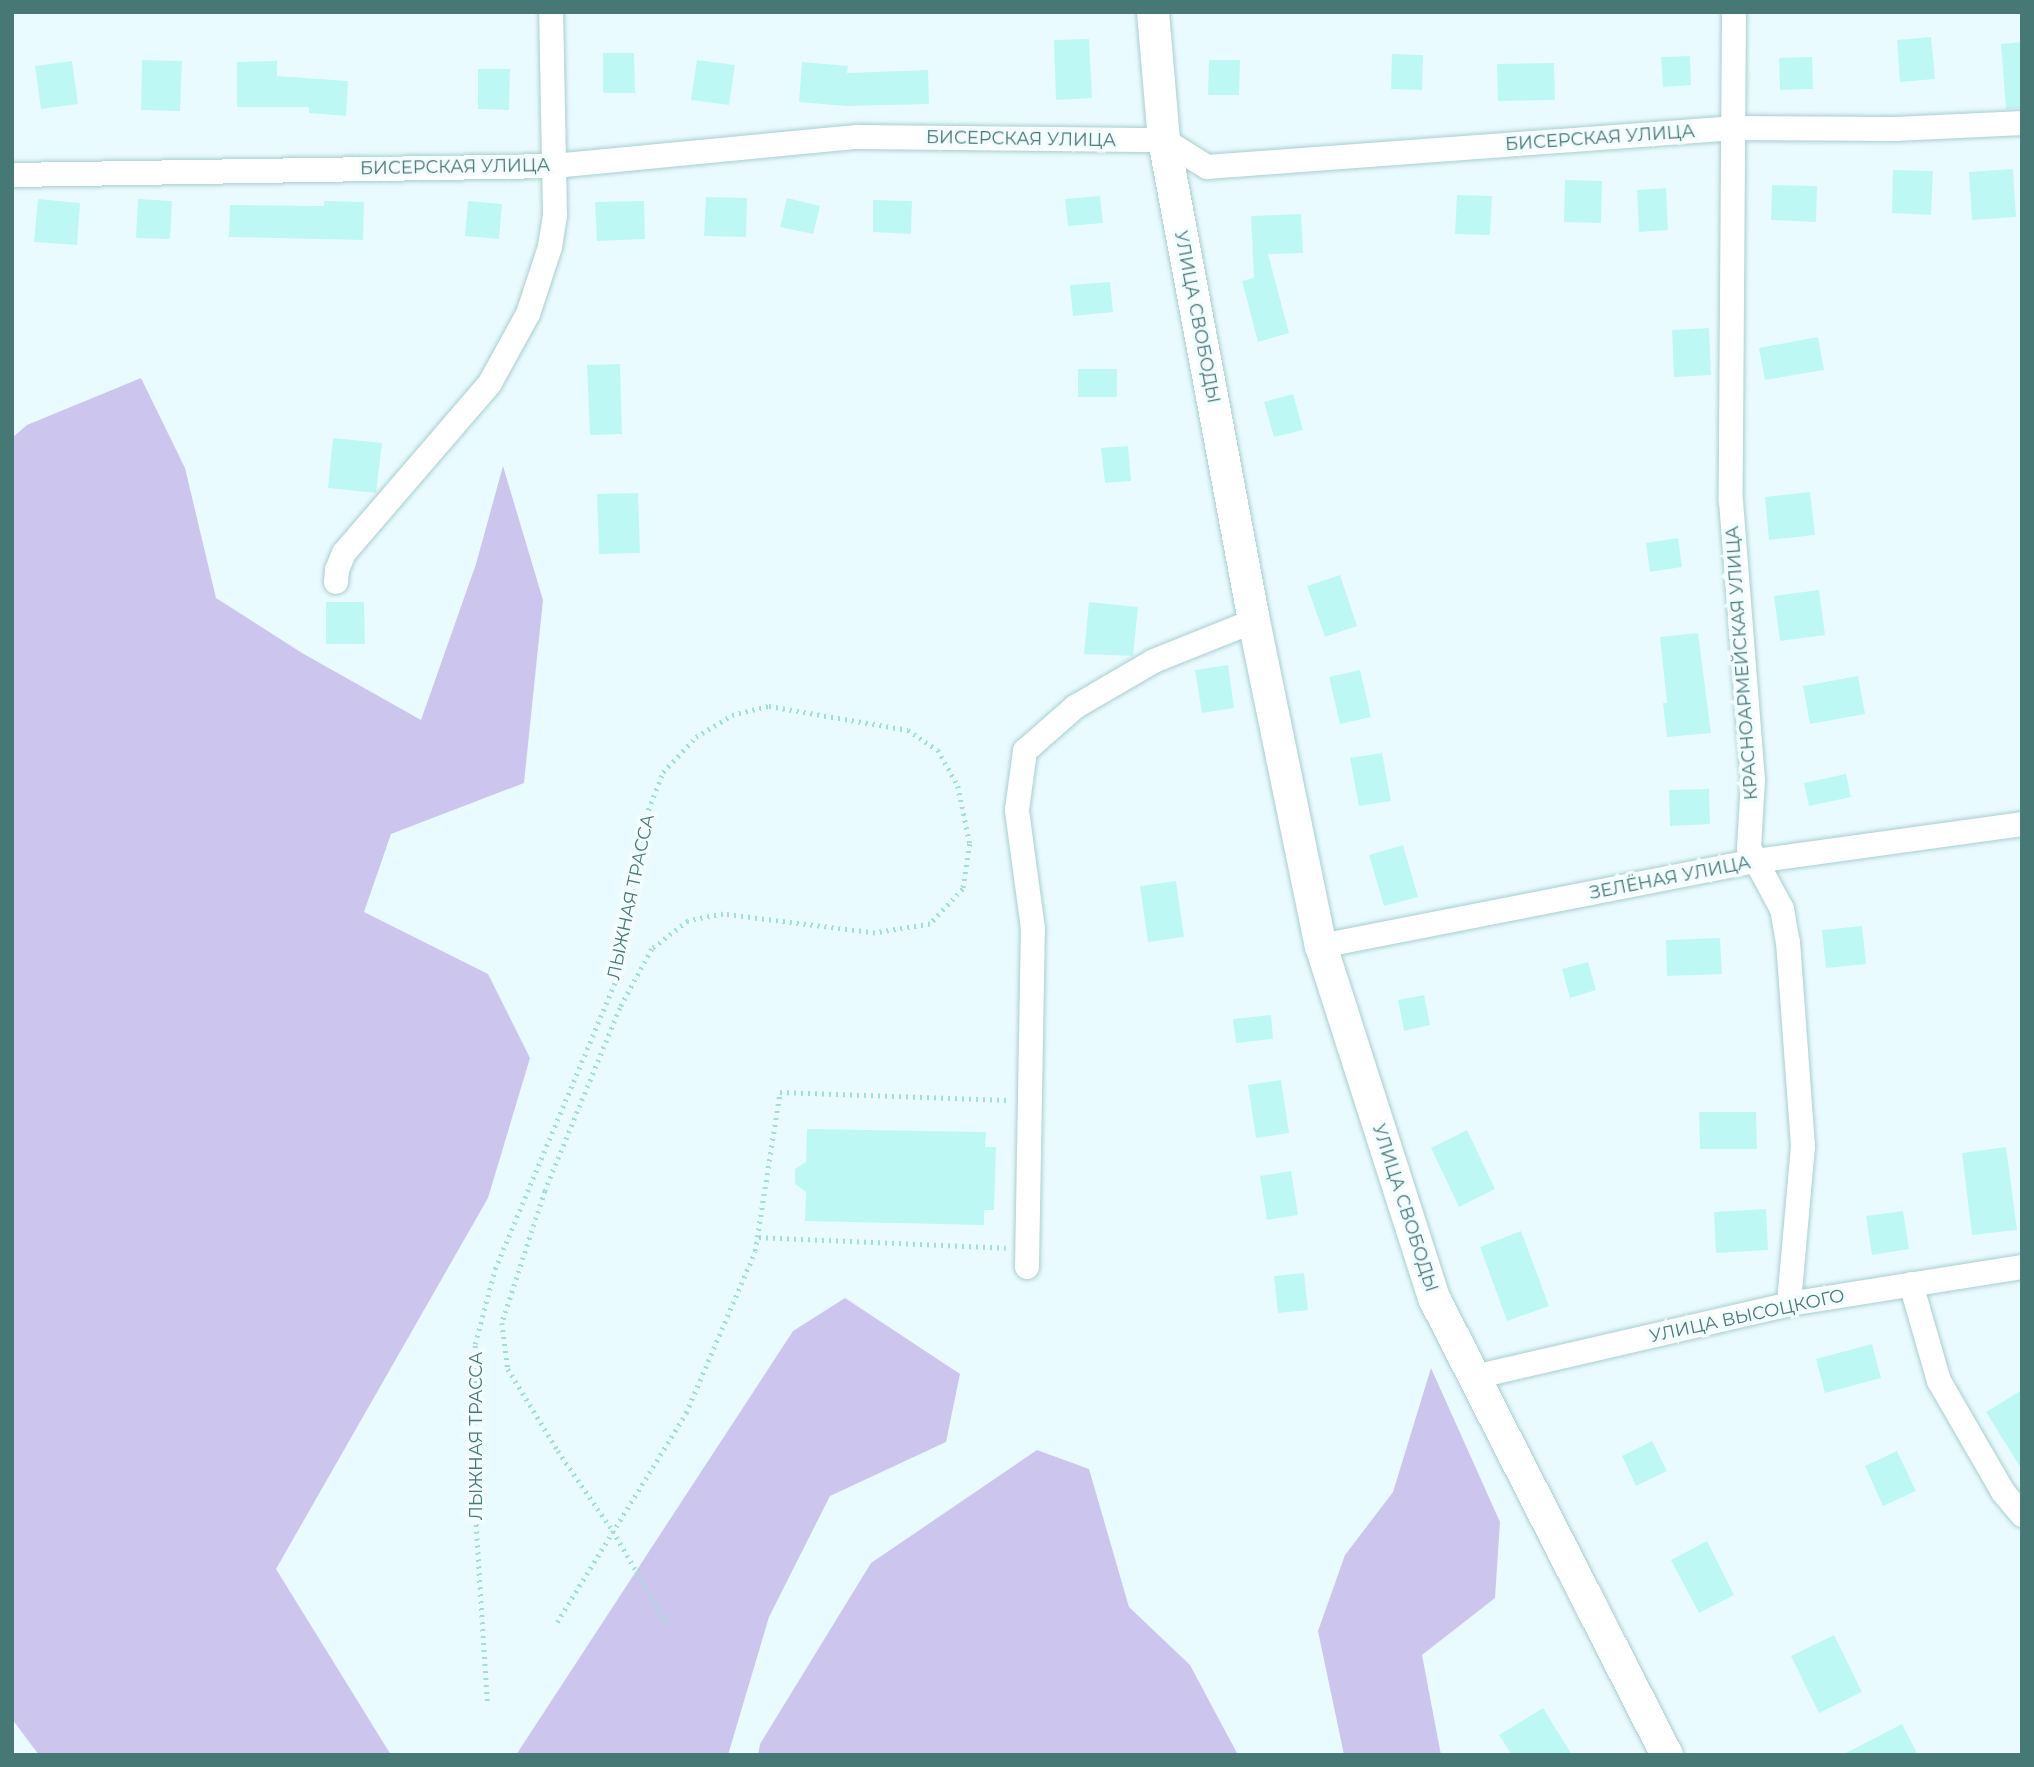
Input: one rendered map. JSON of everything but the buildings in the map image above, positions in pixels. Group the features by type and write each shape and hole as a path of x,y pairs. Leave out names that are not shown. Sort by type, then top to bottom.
{"street":[{"path":"336,582 337,570 344,553 490,383 528,314 550,247 555,214 551,12"},
{"name":"УЛИЦА СВОБОДЫ","path":"1153,12 1164,140 1254,621 1321,946 1434,1298 1667,1755"},
{"name":"КРАСНОАРМЕЙСКАЯ УЛИЦА","path":"1734,12 1732,86 1736,128 1731,284 1731,500 1752,781 1749,848 1782,909 1788,942 1802,1146 1789,1304"},
{"name":"БИСЕРСКАЯ УЛИЦА","path":"12,175 554,166 857,137 1164,140 1207,167 1736,128 1896,129 2022,123"},
{"path":"1028,1258 1033,929 1017,810 1025,751 1075,706 1154,661 1254,621"},
{"name":"ЗЕЛЁНАЯ УЛИЦА","path":"1321,946 1756,861 2022,824"},
{"name":"УЛИЦА ВЫСОЦКОГО","path":"1474,1377 1789,1304 2022,1267"},
{"path":"1911,1284 1939,1381 2003,1492 2022,1515"}],"path":[{"name":"ЛЫЖНАЯ ТРАССА","path":"487,1701 475,1509 475,1343 495,1269 616,980 643,823 663,772 696,737 732,715 769,706 908,730 938,750 958,786 970,844 963,889 930,924 875,933 723,914 688,921 652,949 620,1008 545,1191 502,1323 508,1369 558,1451 613,1531 668,1625"},
{"path":"557,1622 685,1413 759,1237 780,1092 1030,1101"},
{"path":"759,1237 1028,1258"}],"shaded area":[{"path":"141,378 185,468 216,598 302,653 421,720 476,564 503,466 543,600 524,783 391,834 364,912 488,974 530,1058 488,1198 276,1569 391,1755 39,1755 12,1719 12,438 27,425"},
{"path":"845,1298 960,1374 946,1442 830,1496 769,1617 728,1755 516,1755 793,1331"},
{"path":"1431,1368 1500,1522 1495,1598 1422,1655 1441,1755 1344,1755 1318,1631 1345,1555 1393,1492"},
{"path":"1037,1450 1089,1469 1129,1607 1190,1665 1238,1755 758,1755 760,1744 871,1563"}]}
